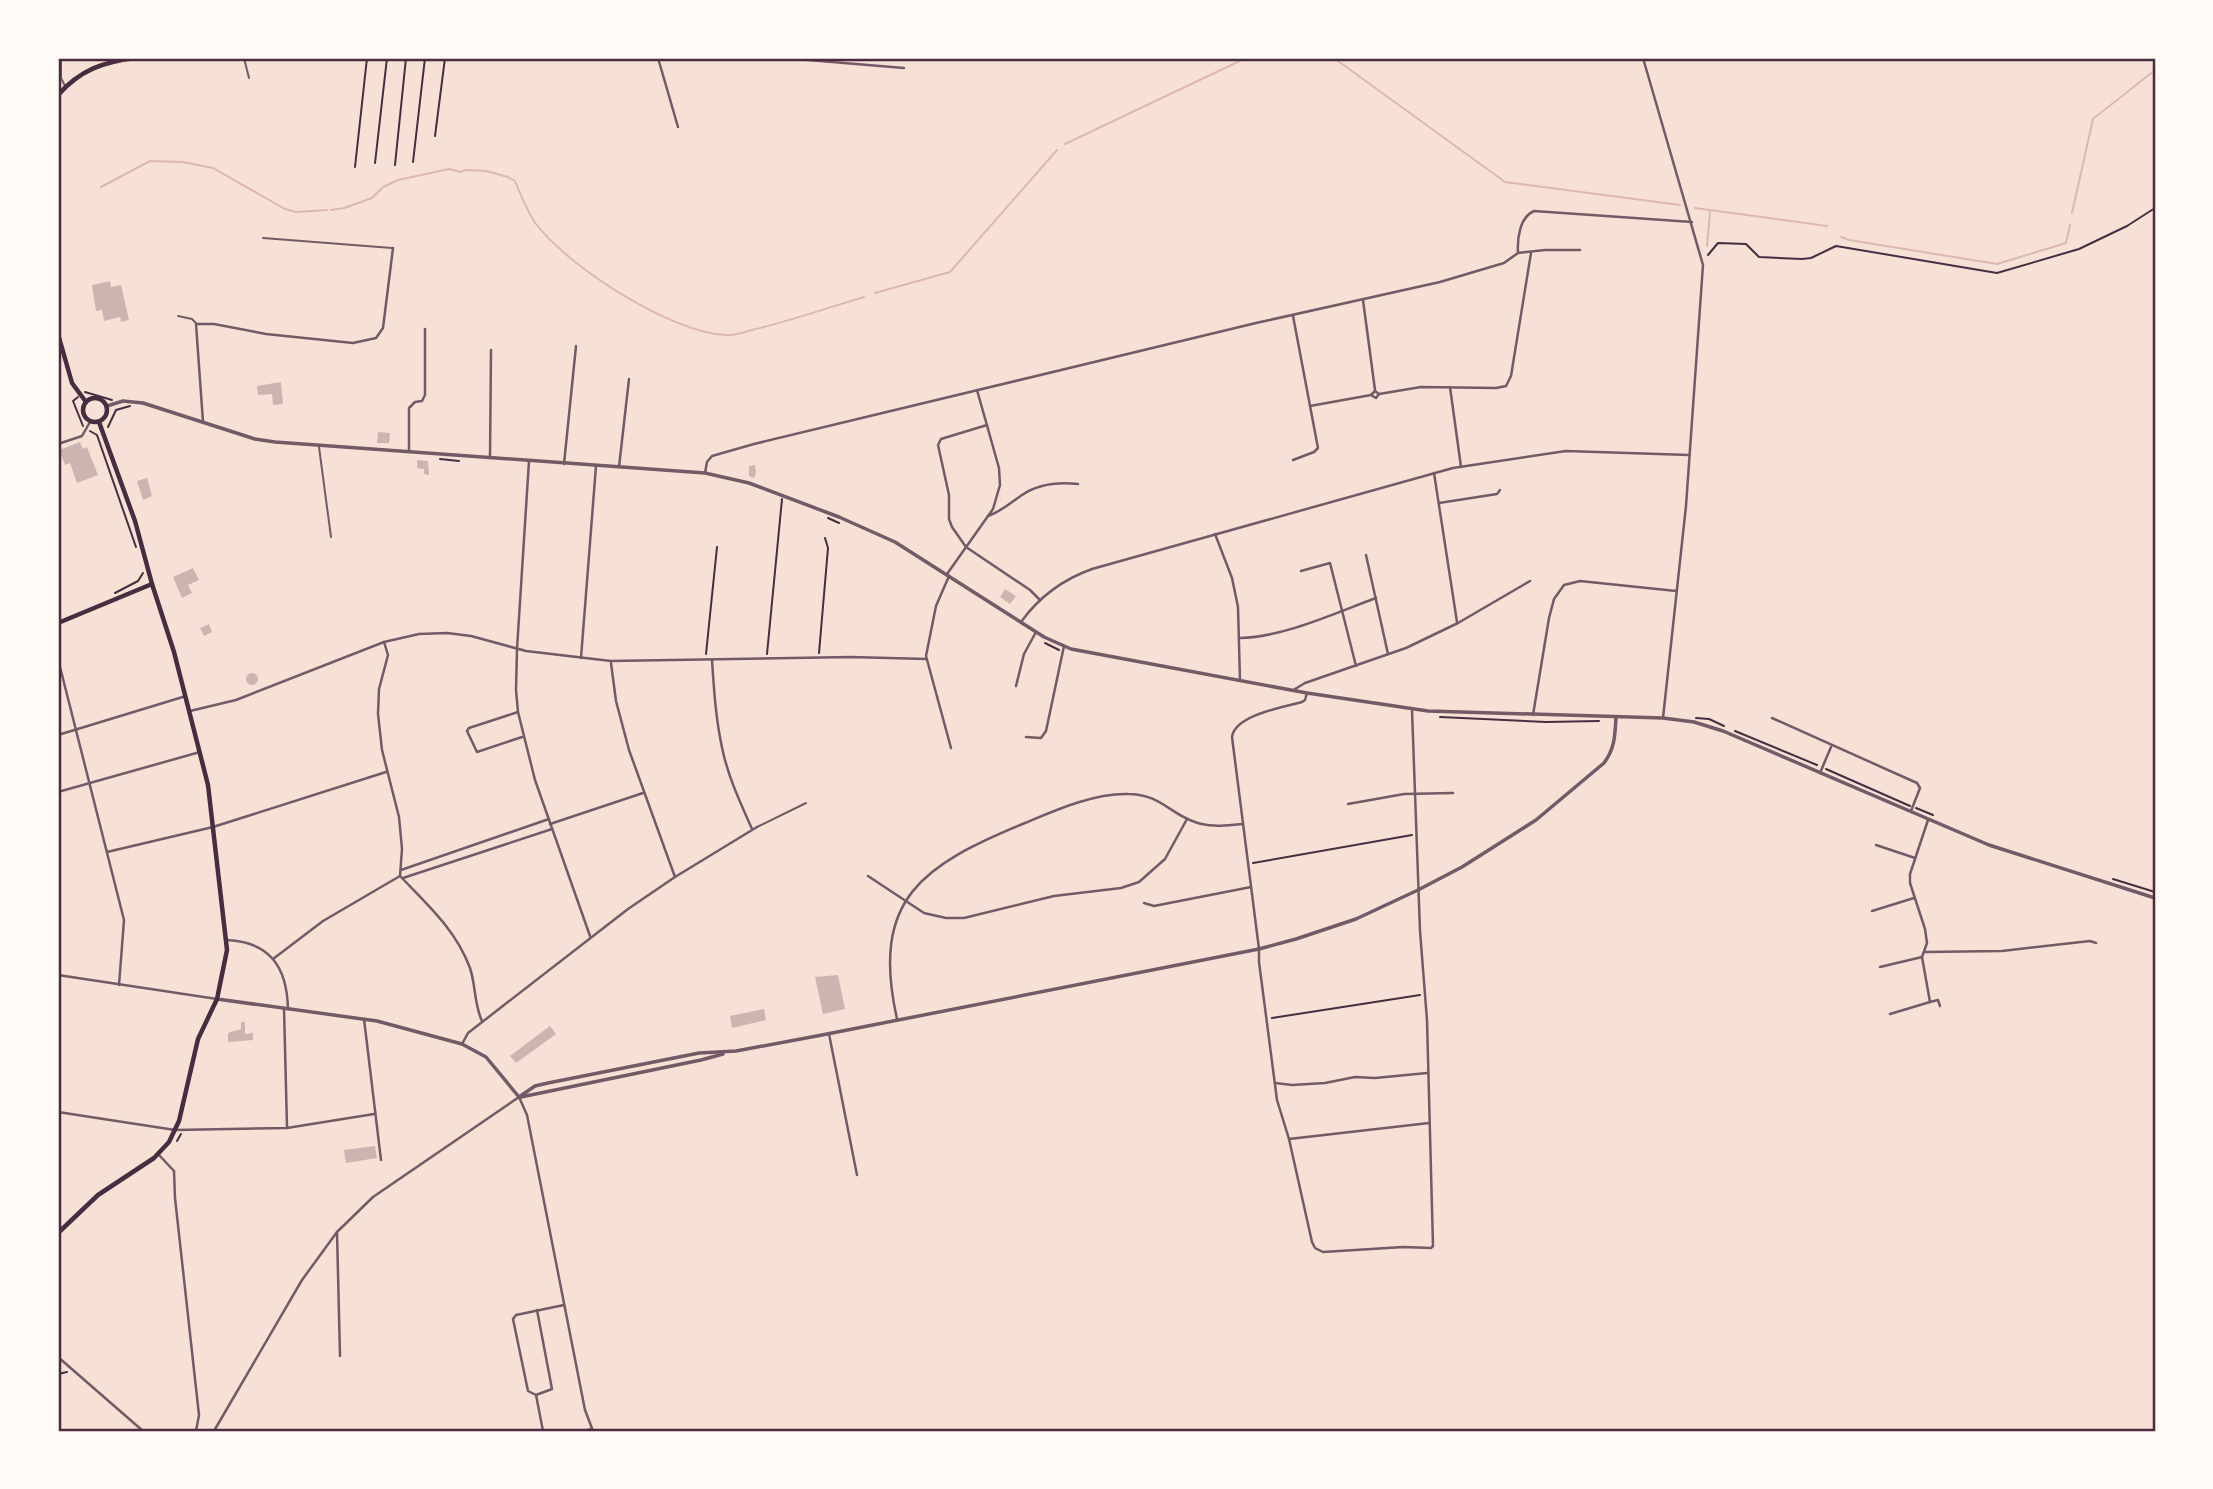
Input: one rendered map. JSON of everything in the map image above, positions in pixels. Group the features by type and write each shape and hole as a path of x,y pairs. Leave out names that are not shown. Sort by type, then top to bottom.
{"main road":[{"path":"58,95 95,66 135,58"},
{"path":"58,335 67,370 86,402"},
{"path":"97,398 107,406 106,416 99,422 90,422 83,413 86,402 97,398"},
{"path":"58,1233 98,1195 158,1155 175,1130 198,1039 217,999 227,940 208,785 190,711 135,521 99,422"},
{"path":"58,623 152,584"}],"street":[{"path":"658,58 678,127"},
{"path":"784,58 904,68"},
{"path":"1643,58 1703,265 1677,591 1663,718"},
{"path":"1518,253 1523,221 1527,214 1540,209 1692,222"},
{"path":"203,422 196,324 214,324 255,332 335,341 369,341 376,338 383,328 393,248"},
{"path":"705,473 707,462 712,456 754,443 1463,276 1504,263 1518,253 1580,250"},
{"path":"1310,406 1373,393 1421,387 1506,386 1511,376 1531,253"},
{"path":"1363,300 1373,393"},
{"path":"1293,316 1318,447 1314,452 1293,460"},
{"path":"409,452 409,408 415,402 422,401 425,395 425,330"},
{"path":"564,464 576,346"},
{"path":"490,458 491,350"},
{"path":"619,467 629,379"},
{"path":"1450,387 1461,467"},
{"path":"951,748 926,659 936,607 948,575 995,503 1000,477 977,390"},
{"path":"107,406 132,401 143,403 260,440 705,473 737,478 885,537 1021,622 1035,634 1063,649 1412,709 1663,718 1707,725 1928,820 2031,860 2155,898"},
{"path":"58,444 82,436 90,422"},
{"path":"987,425 945,436 938,445 949,495 949,519 966,547 1030,590 1040,600"},
{"path":"1021,622 1040,600 1082,573 1434,473 1566,451 1689,455"},
{"path":"529,461 517,649 518,712 550,824 590,936"},
{"path":"581,658 596,466"},
{"path":"1434,473 1458,623"},
{"path":"988,516 998,513 1038,487 1077,484"},
{"path":"1439,503 1497,494 1500,491"},
{"path":"1215,534 1235,587 1240,638 1240,681"},
{"path":"1366,555 1388,654"},
{"path":"1301,571 1330,563 1356,666"},
{"path":"1533,715 1549,618 1554,599 1564,585 1580,580 1677,591"},
{"path":"1293,690 1305,683 1388,654 1458,623 1530,581"},
{"path":"1240,638 1253,638 1281,630 1376,598"},
{"path":"190,711 236,700 384,642 419,634 471,636 517,649 611,661 926,659"},
{"path":"1016,686 1024,654 1035,634"},
{"path":"384,642 388,655 379,689 378,715 387,771 399,817 401,877 431,908 460,945 472,976 475,1008 482,1021"},
{"path":"1026,737 1041,738 1046,731 1063,649"},
{"path":"58,659 125,925 119,985"},
{"path":"712,660 715,708 723,753 752,829"},
{"path":"611,661 616,701 644,793 675,877"},
{"path":"1307,692 1302,702 1250,718 1232,732 1276,1100 1289,1139 1312,1242 1315,1248 1323,1252 1433,1246 1427,1020 1418,890 1412,709"},
{"path":"58,735 186,696"},
{"path":"518,712 469,728 467,731 474,751 477,752 523,737"},
{"path":"519,1097 701,1060 727,1052 1259,949 1356,919 1462,866 1536,820 1604,763 1615,740 1616,717"},
{"path":"1772,718 1917,783 1920,788 1910,812"},
{"path":"1820,773 1832,746"},
{"path":"58,792 200,752"},
{"path":"107,852 213,827 387,771"},
{"path":"550,824 644,793"},
{"path":"1348,804 1415,793 1453,793"},
{"path":"898,1020 890,981 889,960 893,931 906,902 921,881 933,869 966,849 1030,821 1114,794 1141,795 1162,802 1187,818 1213,825 1243,824"},
{"path":"868,876 924,913 964,918 1054,896 1130,886 1151,874 1165,859 1187,818"},
{"path":"401,870 549,819"},
{"path":"1928,820 1910,874 1914,898 1925,929 1925,952 1922,957 1930,1002"},
{"path":"462,1044 468,1032 590,936 675,877 757,827"},
{"path":"273,959 323,921 401,877 552,829"},
{"path":"1876,845 1915,858"},
{"path":"1144,903 1154,906 1251,887"},
{"path":"1872,911 1914,898"},
{"path":"227,940 256,946 273,959 285,982 287,1128"},
{"path":"1925,952 2002,951 2090,941 2096,943"},
{"path":"1880,968 1922,957"},
{"path":"58,975 364,1019 462,1044 486,1057 519,1097 527,1115 585,1410 593,1430 584,1431"},
{"path":"1890,1014 1938,1000 1940,1006"},
{"path":"364,1019 381,1160"},
{"path":"829,1034 857,1175"},
{"path":"214,1431 302,1280 337,1232 373,1197 535,1086 699,1053 727,1052"},
{"path":"1275,1083 1325,1083 1355,1077 1375,1078 1427,1073"},
{"path":"58,1112 175,1130 287,1128 374,1114"},
{"path":"1289,1139 1430,1123"},
{"path":"158,1155 174,1171 199,1415 196,1431"},
{"path":"337,1232 341,1356"},
{"path":"537,1310 552,1389 536,1395 528,1391 513,1319 516,1315 537,1310 564,1305"},
{"path":"340,1320 347,1320"},
{"path":"58,1357 143,1431"},
{"path":"536,1395 543,1431"}],"lane":[{"path":"61,58 61,78 65,87"},
{"path":"244,58 249,78"},
{"path":"263,238 393,248"},
{"path":"178,316 192,318 196,324"},
{"path":"319,446 331,537"},
{"path":"757,827 806,803"}],"path":[{"path":"355,167 367,58"},
{"path":"375,163 387,58"},
{"path":"395,165 406,58"},
{"path":"413,162 425,58"},
{"path":"435,136 445,58"},
{"path":"1708,255 1718,243 1746,244 1759,257 1802,260 1836,246 1997,273 2079,250 2127,226 2155,208"},
{"path":"87,429 83,428 73,401 84,391 111,399 116,410 108,426"},
{"path":"116,410 133,406"},
{"path":"93,432 97,435 137,549"},
{"path":"438,458 460,460"},
{"path":"766,658 782,495"},
{"path":"824,516 842,523"},
{"path":"819,658 828,548 825,538"},
{"path":"706,654 716,547"},
{"path":"113,594 138,582 144,571"},
{"path":"1035,634 1063,649"},
{"path":"1913,807 1938,817"},
{"path":"1248,864 1412,835"},
{"path":"2112,879 2155,892"},
{"path":"1268,1018 1420,995"},
{"path":"177,1141 182,1130"},
{"path":"58,1374 68,1372"}],"building":[{"path":"110,281 111,287 121,285 129,320 121,322 120,317 104,321 102,310 96,311 92,285"},
{"path":"281,382 283,404 273,405 272,394 258,395 257,386"},
{"path":"378,432 390,433 389,443 377,443"},
{"path":"80,442 83,449 87,447 98,475 77,483 70,463 65,465 59,450"},
{"path":"417,460 428,461 429,475 424,474 424,469 417,468"},
{"path":"755,465 754,478 749,476 749,466"},
{"path":"147,478 152,496 143,500 137,481"},
{"path":"193,568 199,580 188,585 192,593 182,598 173,577"},
{"path":"1005,589 1016,596 1010,604 1000,597"},
{"path":"209,624 212,632 204,636 200,628"},
{"path":"252,673 258,679 252,685 246,679"},
{"path":"838,975 845,1009 823,1014 815,977"},
{"path":"764,1009 766,1020 732,1028 730,1016"},
{"path":"241,1022 245,1022 245,1034 253,1033 253,1040 228,1042 228,1033 241,1029"},
{"path":"550,1026 556,1034 516,1063 510,1056"},
{"path":"375,1146 377,1158 346,1163 344,1150"}],"waterway":[{"path":"1065,144 1246,58"},
{"path":"1334,58 1505,182 1680,205"},
{"path":"2153,58 2155,62"},
{"path":"2072,213 2093,119 2155,70"},
{"path":"875,293 950,272 1057,150"},
{"path":"101,187 150,161 183,162 213,168 285,209 296,212 327,210"},
{"path":"331,210 372,198 383,187 398,180 449,169 460,172 486,171 515,181 536,224 572,259 623,295 678,323 703,331 736,334 864,297"},
{"path":"1695,208 1827,226"},
{"path":"1707,246 1710,212"},
{"path":"1841,237 1997,264 2066,243 2070,225"}]}
